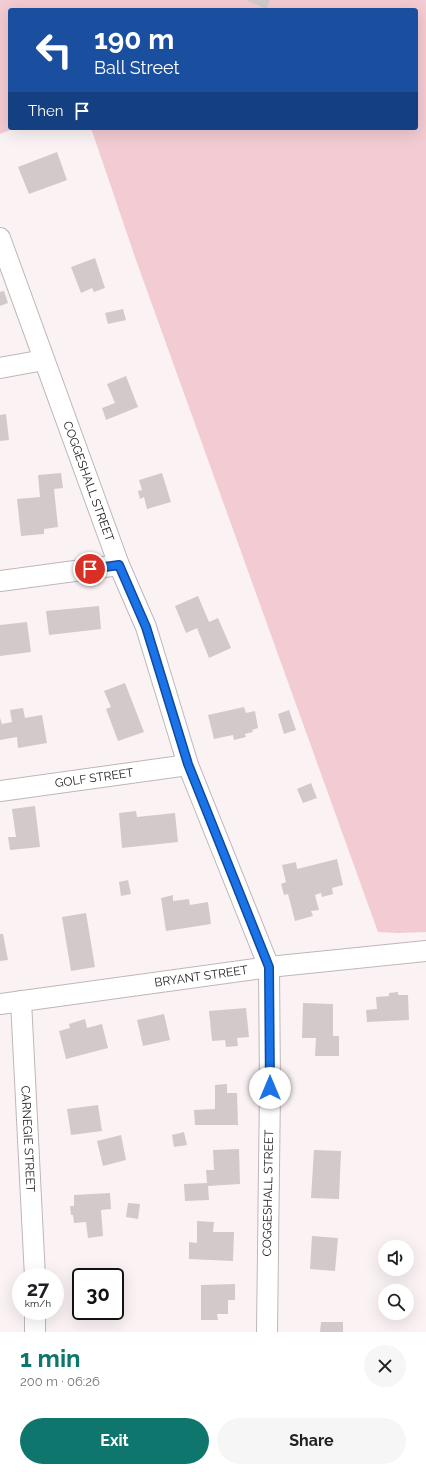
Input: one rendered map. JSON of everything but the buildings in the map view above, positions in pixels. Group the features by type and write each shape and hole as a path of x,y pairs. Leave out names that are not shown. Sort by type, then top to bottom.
{"street":[{"name":"COGGESHALL STREET","path":"0,238 119,565 146,627 188,764 269,967 270,1088 267,1332"},
{"path":"0,368 44,360"},
{"path":"0,581 119,565"},
{"name":"GOLF STREET","path":"0,791 188,764"},
{"name":"BRYANT STREET","path":"0,1004 269,967 426,951"},
{"name":"CARNEGIE STREET","path":"21,1001 34,1268"},
{"path":"35,1320 35,1332"}],"shaded area":[{"path":"0,0 426,0 426,932 378,932 136,260 92,130 418,130 418,8 8,8 8,130 10,130 0,134"}],"route":[{"path":"90,569 119,565 146,627 188,764 269,967 270,1088"}]}
